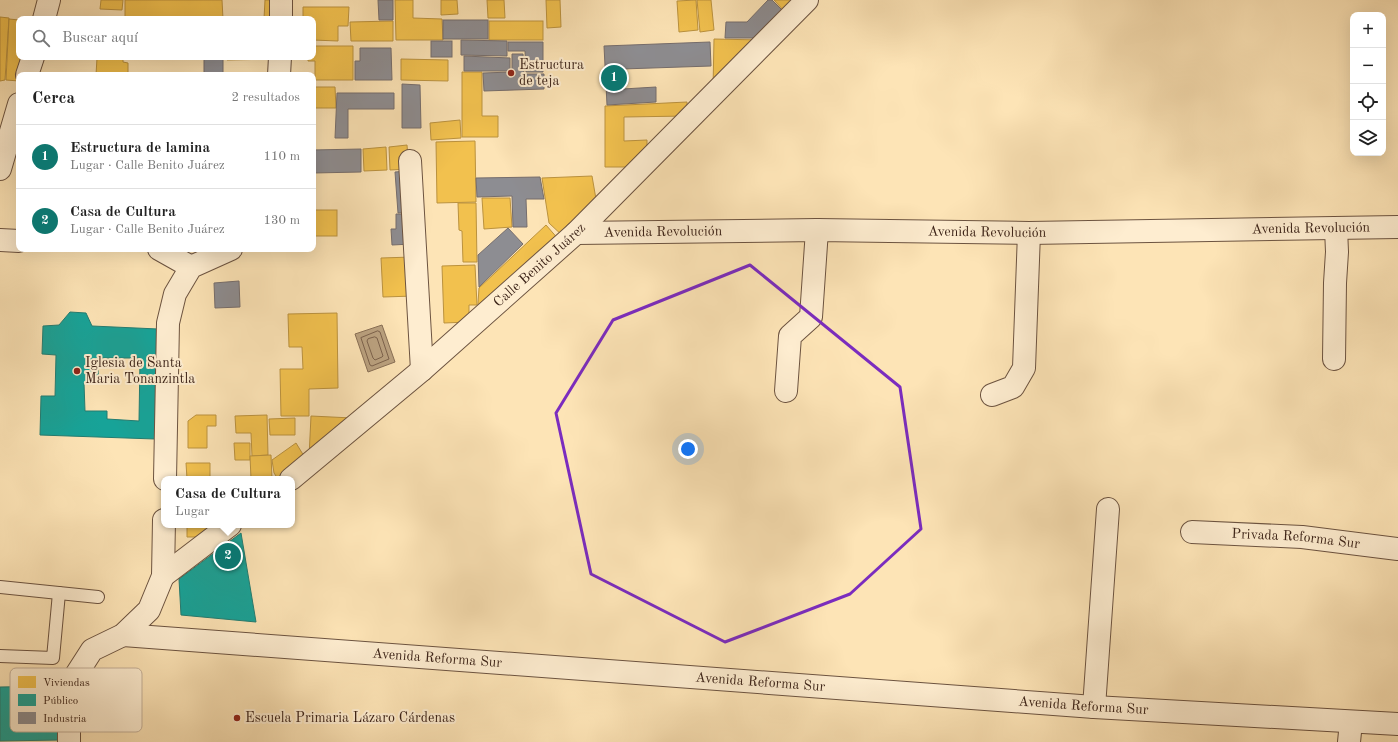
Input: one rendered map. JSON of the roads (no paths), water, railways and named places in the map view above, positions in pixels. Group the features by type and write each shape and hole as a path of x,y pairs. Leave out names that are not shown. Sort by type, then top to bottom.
{"street":[{"path":"45,16 50,0"},
{"path":"280,16 281,0"},
{"name":"Calle Benito Juárez","path":"295,476 422,370 576,233 807,0"},
{"path":"29,72 32,60"},
{"path":"279,72 280,60"},
{"path":"0,168 16,114"},
{"path":"410,161 422,370"},
{"name":"Avenida Revolución","path":"576,233 818,230 1029,233 1398,227"},
{"path":"1334,359 1337,252 1336,228"},
{"path":"786,391 790,336 811,317 818,230"},
{"path":"992,395 1013,387 1024,368 1029,233"},
{"path":"0,240 16,241"},
{"path":"164,252 191,267"},
{"path":"165,476 168,323 174,294 191,267 224,252"},
{"path":"1094,707 1108,509"},
{"path":"80,668 92,650 123,635 149,610 163,576 164,528"},
{"path":"163,576 226,528"},
{"name":"Privada Reforma Sur","path":"1192,532 1302,537 1398,549"},
{"name":"Avenida Reforma Sur","path":"123,635 1094,707 1350,732 1398,724"}],"lane":[{"path":"0,587 98,597"},
{"path":"0,656 53,658 59,592"}],"water":[{"path":"382,325 395,362 368,372 355,334"}],"place":[{"name":"Estructura de teja","path":"511,73"},
{"name":"Estructura de lamina","path":"614,78"},
{"name":"Iglesia de Santa Maria Tonanzintla","path":"77,371"},
{"name":"Casa de Cultura","path":"228,556"},
{"name":"Escuela Primaria Lázaro Cárdenas","path":"237,718"}]}
